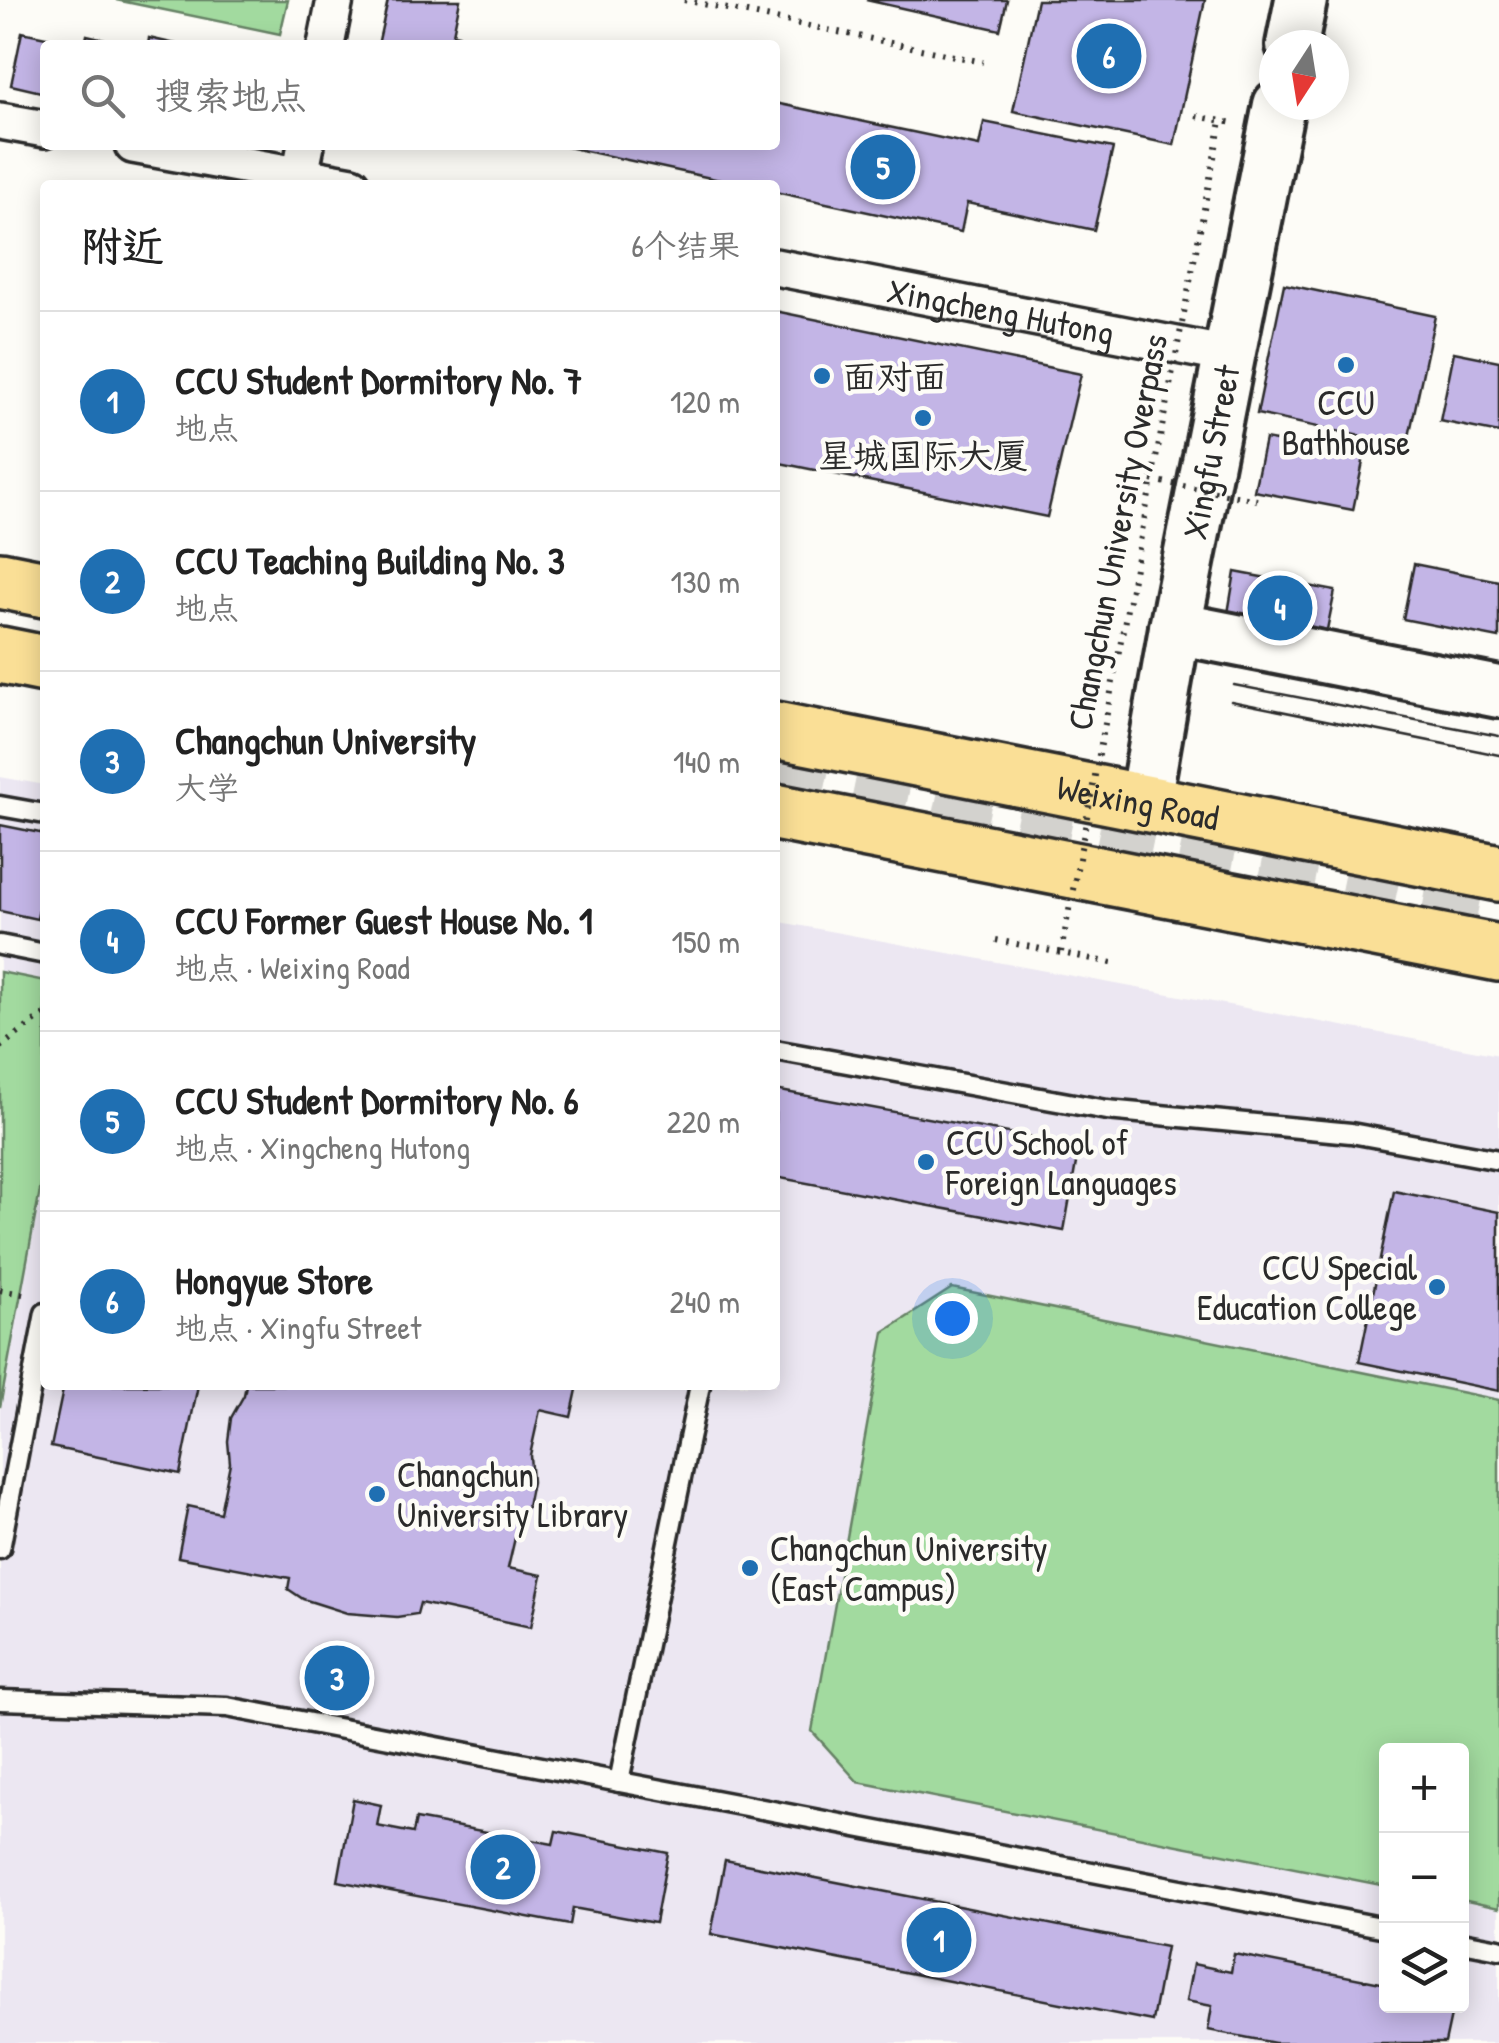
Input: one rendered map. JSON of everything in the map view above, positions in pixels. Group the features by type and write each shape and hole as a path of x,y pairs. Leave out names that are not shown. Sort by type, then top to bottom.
{"main road":[{"path":"0,580 40,588"},
{"path":"0,655 40,663"},
{"name":"Weixing Road","path":"780,731 1499,872"},
{"path":"780,813 1499,953"}],"street":[{"path":"327,40 335,0"},
{"path":"1295,30 1301,0"},
{"name":"Xingfu Street","path":"1146,801 1175,628 1276,120"},
{"path":"0,121 40,129"},
{"path":"189,150 303,160 342,180"},
{"name":"Xingcheng Hutong","path":"780,268 1228,355"},
{"path":"1175,628 1499,692"}],"lane":[{"path":"0,806 40,813"},
{"path":"0,945 40,953"},
{"path":"780,1051 1107,1110 1351,1134 1499,1160"},
{"path":"0,1548 40,1339"},
{"path":"619,1782 699,1390"},
{"path":"0,1700 227,1706 1379,1927"},
{"path":"1469,1943 1499,1949"}],"path":[{"path":"684,0 983,62"},
{"name":"Changchun University Overpass","path":"1061,952 1222,121"},
{"path":"1152,480 1257,500"},
{"path":"996,940 1117,964"},
{"path":"0,1047 40,1018"},
{"path":"0,1290 30,1295"}],"shaded area":[{"name":"Changchun University (East Campus)","path":"0,777 40,784 40,1390 780,1390 780,922 1499,1055 1499,2043 0,2043"}],"green space":[{"path":"116,0 288,0 280,34"},
{"path":"0,972 40,980 40,1190 0,1407"},
{"path":"952,1288 1499,1400 1499,1908 1469,1902 1469,1743 1379,1743 1379,1885 858,1782 812,1731 884,1332"}],"building":[{"path":"388,0 460,0 453,34 482,40 379,40"},
{"path":"866,0 1007,0 1000,30"},
{"path":"1037,0 1205,0 1174,145 1013,111"},
{"path":"22,32 60,40 40,40 40,92 11,85"},
{"path":"780,104 979,146 984,122 1113,148 1094,230 967,203 961,232 780,193 780,180 720,180 581,150 780,150"},
{"name":"CCU Bathhouse","path":"1284,284 1435,316 1407,446 1257,414"},
{"name":"星城国际大厦","path":"780,312 1081,374 1047,517 780,463"},
{"path":"1454,352 1499,361 1499,433 1440,421"},
{"path":"1265,439 1364,457 1353,510 1254,491"},
{"path":"1414,564 1499,581 1499,638 1403,619"},
{"path":"1235,572 1335,591 1324,644 1226,625"},
{"path":"0,825 40,833 37,919 0,911"},
{"name":"CCU School of Foreign Languages","path":"780,1091 1079,1146 1064,1231 780,1178"},
{"name":"CCU Special Education College","path":"1394,1191 1499,1212 1499,1391 1359,1362"},
{"path":"63,1390 197,1390 180,1474 51,1447"},
{"name":"Changchun University Library","path":"245,1390 577,1390 571,1417 540,1410 530,1455 532,1482 527,1507 518,1525 508,1568 542,1575 531,1627 420,1603 417,1614 397,1617 347,1613 303,1599 288,1589 290,1578 178,1557 188,1506 220,1513 230,1463 231,1418"},
{"path":"353,1799 381,1805 377,1826 413,1833 416,1819 553,1844 556,1831 668,1853 655,1923 573,1908 570,1925 338,1881"},
{"path":"725,1860 1166,1947 1152,2021 711,1934"},
{"path":"1234,1954 1379,1983 1379,2013 1451,2013 1445,2043 1275,2043 1208,2030 1212,2006 1186,2001 1193,1964 1231,1972"}],"tunnel":[{"path":"780,760 1499,907"}],"tram line":[{"path":"1234,685 1499,736"},
{"path":"1231,701 1499,755"}],"place":[{"name":"Hongyue Store","path":"1109,56"},
{"name":"CCU Student Dormitory No. 6","path":"883,167"},
{"name":"CCU Bathhouse","path":"1346,365"},
{"name":"面对面","path":"822,376"},
{"name":"星城国际大厦","path":"923,418"},
{"name":"CCU Former Guest House No. 1","path":"1280,608"},
{"name":"CCU School of Foreign Languages","path":"926,1162"},
{"name":"CCU Special Education College","path":"1437,1287"},
{"name":"Changchun University Library","path":"377,1494"},
{"name":"Changchun University (East Campus)","path":"750,1568"},
{"name":"Changchun University","path":"337,1678"},
{"name":"CCU Teaching Building No. 3","path":"503,1867"},
{"name":"CCU Student Dormitory No. 7","path":"939,1940"}]}
